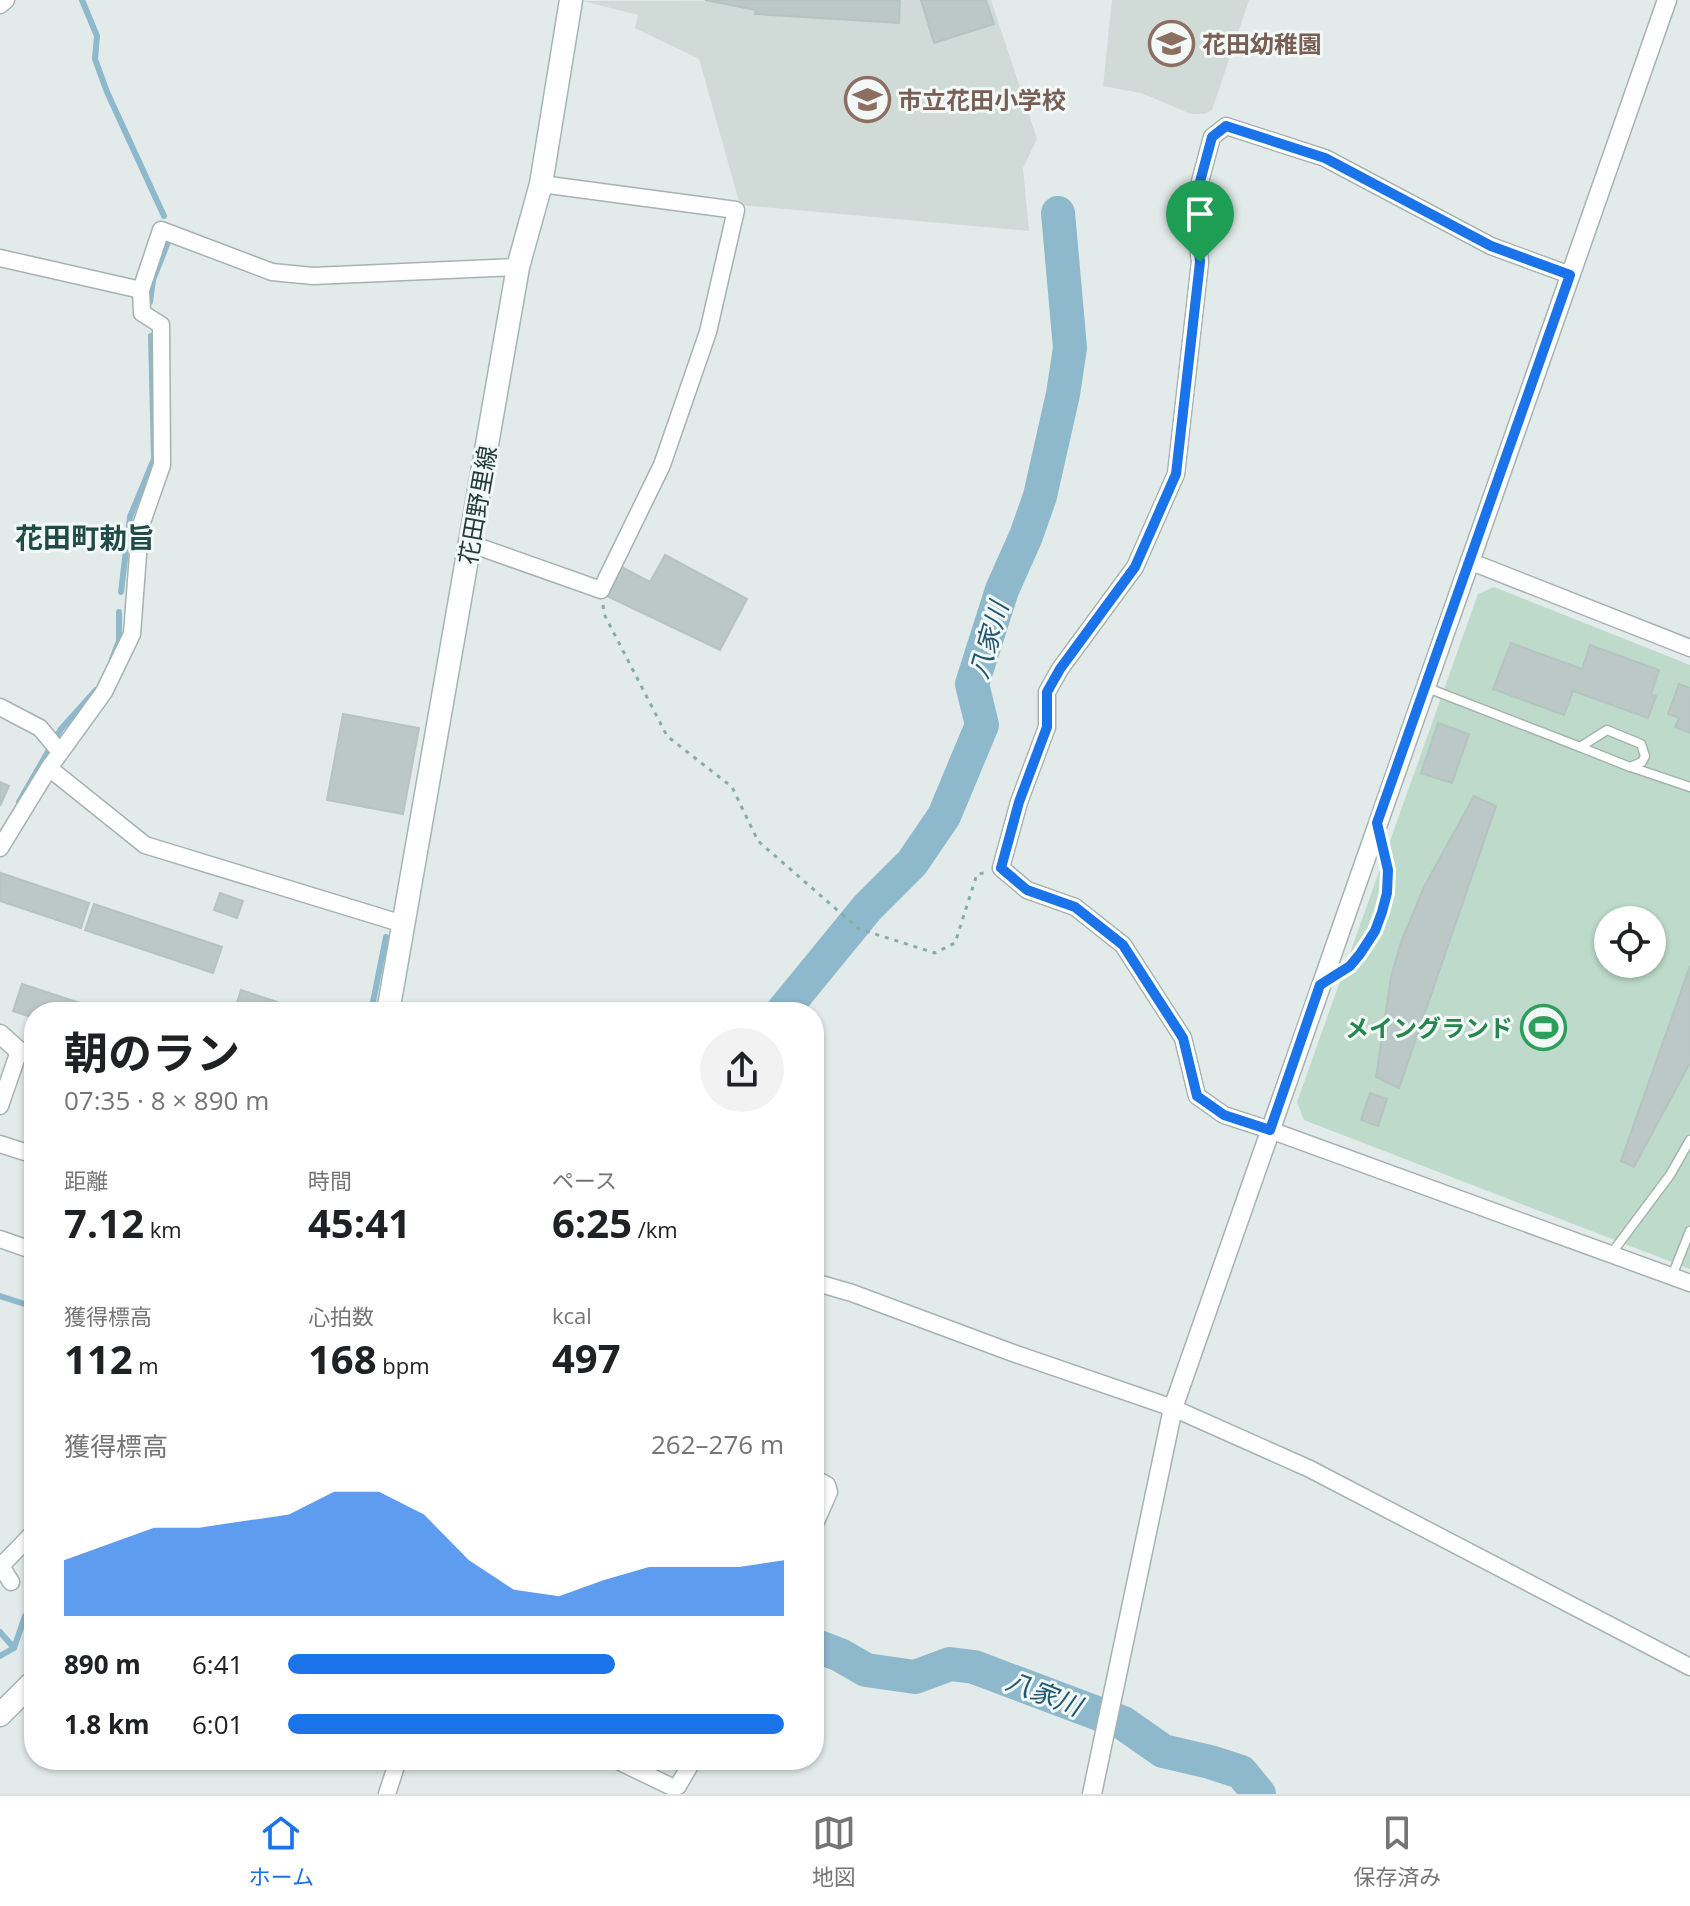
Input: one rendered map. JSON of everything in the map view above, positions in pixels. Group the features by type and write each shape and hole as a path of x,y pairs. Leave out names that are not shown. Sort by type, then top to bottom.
{"main road":[{"name":"花田野里線","path":"390,1002 518,267 541,184 571,0"},
{"path":"0,1715 24,1691"}],"street":[{"path":"0,5 6,0"},
{"path":"1092,1794 1173,1408 1667,0"},
{"path":"1570,275 1491,246 1325,158 1226,126 1212,137 1194,204 1200,262 1176,474 1135,567 1060,669 1047,692 1047,727 1019,802 1001,868 1027,890 1075,907 1123,945 1183,1038 1197,1096 1224,1115 1690,1283"},
{"path":"471,544 601,590 662,465 708,332 736,210 541,184"},
{"path":"0,848 59,752 104,692 132,634 140,528 162,465 161,325 142,313 141,290 161,230 272,272 313,276 518,267"},
{"path":"0,258 141,290"},
{"path":"1469,561 1690,648"},
{"path":"0,707 40,728 59,752"},
{"path":"49,768 145,845 403,924"},
{"path":"0,1034 24,1052"},
{"path":"0,1106 24,1058"},
{"path":"0,1144 24,1152"},
{"path":"0,1239 24,1247"},
{"path":"824,1286 852,1293 1173,1408 1310,1469 1690,1667"},
{"path":"824,1483 829,1492 824,1503"},
{"path":"11,1582 1,1566 24,1542"},
{"path":"387,1794 395,1770"},
{"path":"637,1770 672,1787 678,1786 687,1770"}],"lane":[{"path":"1425,687 1630,767 1690,787"},
{"path":"1580,747 1607,730 1636,741 1641,744 1645,756 1642,762 1630,767"},
{"path":"1320,985 1350,966 1375,931 1382,912 1388,870 1377,823"},
{"path":"1611,1254 1670,1175 1690,1140"},
{"path":"1672,1277 1690,1231"}],"path":[{"path":"601,590 604,614 667,736 732,787 758,841 859,929 935,953 955,943 977,874 1001,868"}],"shaded area":[{"name":"市立花田小学校","path":"991,0 1037,139 1023,168 1029,231 740,205 699,59 635,28 638,15 583,1"},
{"name":"花田幼稚園","path":"1112,0 1249,0 1212,110 1205,114 1191,114 1141,93 1103,86"}],"green space":[{"path":"1494,587 1690,665 1690,1269 1304,1120 1297,1102 1478,594"}],"building":[{"path":"705,0 900,0 899,23 755,14 756,10"},
{"path":"921,0 986,0 994,24 934,43"},
{"path":"665,555 747,599 720,650 607,596 622,567 650,582"},
{"path":"1511,643 1582,669 1590,645 1659,670 1651,694 1656,696 1648,718 1573,691 1564,715 1493,689"},
{"path":"1679,684 1690,688 1690,733 1675,727 1679,718 1668,714"},
{"path":"343,714 419,728 403,814 327,800"},
{"path":"1438,723 1469,734 1452,783 1421,773"},
{"path":"0,782 9,786 0,806"},
{"path":"1474,796 1496,806 1399,1088 1376,1077 1391,977 1401,942 1424,887"},
{"path":"1,873 89,903 81,928 0,901"},
{"path":"220,893 243,901 237,918 214,910"},
{"path":"94,904 222,947 213,973 85,930"},
{"path":"1690,966 1690,1063 1634,1167 1621,1161"},
{"path":"22,984 77,1002 24,1002 24,1015 13,1011"},
{"path":"241,990 277,1002 237,1002"},
{"path":"1370,1093 1387,1099 1378,1126 1361,1120"}],"waterway":[{"path":"82,0 97,36 95,59 107,92 164,216"},
{"name":"八家川","path":"790,1002 867,908 912,863 944,816 982,725 972,684 1002,590 1040,496 1070,348 1058,213"},
{"path":"150,302 153,280 168,242"},
{"path":"121,592 130,517 154,459 151,336"},
{"path":"112,659 119,641 119,612"},
{"path":"19,802 61,729 96,690"},
{"path":"373,1002 386,937"},
{"path":"0,1296 24,1304"},
{"path":"14,1648 24,1619"},
{"path":"0,1632 14,1648 0,1656"},
{"name":"八家川","path":"824,1649 866,1670 915,1677 950,1664 974,1667 1123,1723 1163,1751 1241,1772 1259,1794"}],"place":[{"name":"花田幼稚園","path":"1171,43"},
{"name":"市立花田小学校","path":"867,99"},
{"name":"メイングランド","path":"1544,1027"}],"district":[{"name":"花田町勅旨","path":"85,537"}],"route":[{"path":"1226,126 1325,158 1491,246 1570,275 1377,823 1388,870 1382,912 1375,931 1350,966 1320,985 1270,1130 1224,1115 1197,1096 1183,1038 1123,945 1075,907 1027,890 1001,868 1019,802 1047,727 1047,692 1060,669 1135,567 1176,474 1200,262 1194,204 1212,137 1226,126"}]}
